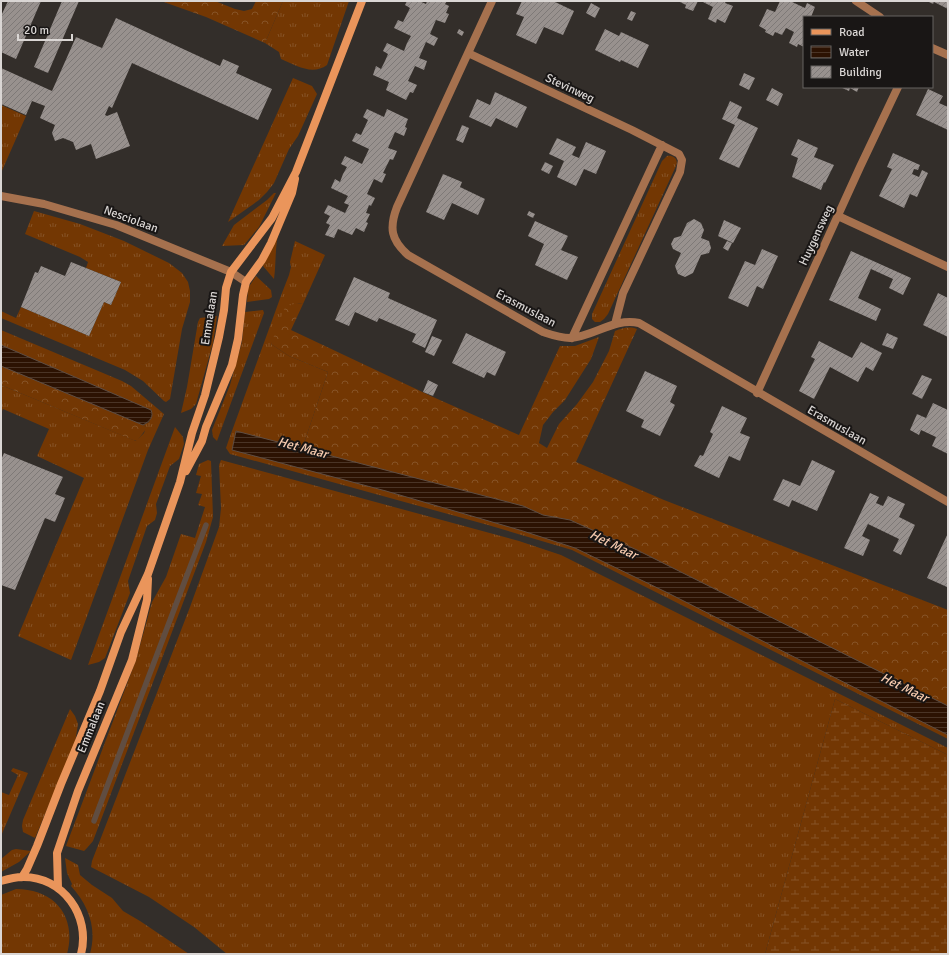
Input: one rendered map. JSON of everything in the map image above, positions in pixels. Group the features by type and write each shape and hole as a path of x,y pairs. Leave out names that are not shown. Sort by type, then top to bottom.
{"main road":[{"name":"Emmalaan","path":"22,877 32,858 100,691 121,632 148,574 180,482 192,433 205,395 220,337 226,288 231,272 272,218 296,172 362,1"},
{"name":"Emmalaan","path":"180,482 202,441 232,365 238,339 246,282 262,260 271,243 292,193 296,172"},
{"name":"Emmalaan","path":"58,888 57,853 78,791 132,660 147,600 148,574"},
{"path":"1,881 22,877 36,878 58,888 70,900 79,914 84,936 81,954"}],"street":[{"name":"Erasmuslaan","path":"492,1 392,219 392,228 399,247 408,255 543,332 557,337 572,338 615,324 631,321 639,324 948,502"},
{"path":"856,1 878,16"},
{"path":"933,48 948,55"},
{"name":"Stevinweg","path":"468,53 679,154 682,160 680,172 623,293 615,324"},
{"name":"Huygensweg","path":"757,393 898,88"},
{"path":"572,338 662,145"},
{"name":"Nesciolaan","path":"1,196 44,204 116,225 231,272 246,282"},
{"path":"838,216 948,267"}],"green space":[{"path":"161,1 215,1 244,11 252,9 256,1 283,1 265,43 206,17"},
{"path":"283,1 349,1 327,65 316,70 310,70 298,66 281,59 279,52 265,43"},
{"path":"293,78 312,86 317,94 298,136 289,149 274,183 259,200 228,222"},
{"path":"1,105 26,116 1,173"},
{"path":"667,156 675,158 677,164 608,314 600,322 595,322 592,319 592,314 662,161"},
{"path":"274,193 276,193 259,227 244,245 222,246 234,225"},
{"path":"34,211 80,224 124,241 169,263 182,273 188,282 190,302 182,329 170,399 166,402 143,381 125,370 1,318 1,311 16,318 21,307 89,336 104,302 111,305 121,282 86,268 88,262 80,257 25,234"},
{"path":"278,235 276,246 274,279 263,266"},
{"path":"295,241 325,255 303,304 297,303 271,344 289,356 328,372 302,449 236,431 232,450 386,491 523,531 575,548 668,593 948,735 948,739 572,550 488,525 230,454 226,448 289,275 291,267 290,262"},
{"path":"256,276 271,290 272,297 269,299 247,302 248,288"},
{"path":"297,303 303,304 291,330 433,397 519,435 560,346 575,346 599,337 591,359 565,400 543,425 539,443 547,448 559,424 577,404 593,382 609,351 615,331 626,328 637,329 576,462 664,500 948,610 948,706 637,550 570,520 543,515 523,506 302,449 328,372 289,356 271,344 285,307"},
{"path":"263,310 264,313 217,441 213,437 212,430 230,385 242,342 245,312"},
{"path":"217,316 213,343 196,404 191,409 181,413 198,322 200,318"},
{"path":"1,330 122,381 131,386 164,414 148,450 71,660 18,636 84,478 37,456 49,429 3,409 1,413 1,385 136,441 144,433 146,427 143,425 149,422 152,414 151,410 1,345"},
{"path":"1,366 143,425 146,429 137,441 133,440 1,385"},
{"path":"175,427 183,437 184,444 179,459 170,466 156,504 157,513 155,520 147,526 128,581 130,593 105,658 99,662 88,665"},
{"path":"208,460 211,461 213,517 206,542 93,841 84,851 66,846 136,660 152,602 166,577 181,534 195,538 205,507 198,505 202,494 196,493 201,476 196,475 199,464"},
{"path":"221,460 519,541 561,555 948,748 948,755 835,699 765,954 227,954 194,927 149,897 91,867 219,527 221,508 219,465"},
{"path":"835,699 948,755 948,954 765,954"},
{"path":"70,709 78,724 75,743 35,838 23,832 23,820"},
{"path":"13,768 28,773 1,836 1,792 9,795 18,775 11,771"},
{"path":"16,849 31,851 19,862 1,872 1,859 12,850"},
{"path":"65,858 78,865 80,875 112,898 123,911 189,954 90,954 93,935 90,918 83,901 71,886 72,884 67,873"},
{"path":"16,889 30,890 42,894 52,900 60,908 66,917 69,928 67,954 1,954 1,895"}],"water":[{"path":"1,345 151,410 151,419 143,425 1,366"},
{"name":"Het Maar","path":"236,431 523,506 543,515 570,520 637,550 948,706 948,735 668,593 575,548 523,531 386,491 232,450"}],"building":[{"path":"8,1 41,1 16,59 1,52 1,16"},
{"path":"62,1 79,1 48,73 34,67"},
{"path":"407,1 419,1 426,4 427,1 447,1 445,4 449,6 446,13 449,14 445,23 436,20 430,34 438,38 434,46 426,42 419,58 427,61 424,70 415,66 408,81 417,85 413,93 410,92 406,100 386,90 389,82 373,75 376,66 381,69 385,61 388,54 383,51 387,43 404,51 411,36 394,28 398,20 403,22 410,8 405,5"},
{"path":"522,1 553,1 574,11 563,35 544,27 536,44 516,35 524,17 516,14"},
{"path":"678,1 698,1 693,11 685,8 686,5"},
{"path":"701,1 726,1 725,3 733,6 725,23 717,19 716,23 708,19 713,7"},
{"path":"780,1 790,1 805,8 807,3 815,7 811,16 803,16 803,46 798,44 797,47 789,43 794,32 786,28 782,35 775,32 773,36 765,32 766,30 759,26 767,9 775,12"},
{"path":"927,1 948,1 948,9 934,2 933,4"},
{"path":"591,3 600,8 595,18 586,13"},
{"path":"631,11 636,13 632,21 627,19"},
{"path":"116,18 220,66 223,59 239,66 236,73 272,89 258,120 132,63 112,108 109,106 105,115 107,116 117,112 130,146 96,159 91,144 76,150 73,142 63,138 55,141 52,133 55,125 40,118 45,106 32,101 26,115 1,104 1,68 52,91 76,37 102,48"},
{"path":"459,29 464,32 462,36 457,33"},
{"path":"605,29 619,36 621,32 649,45 638,68 621,60 620,62 595,50"},
{"path":"744,73 755,78 749,90 739,85"},
{"path":"772,88 783,94 778,106 766,100"},
{"path":"842,88 850,88 849,91"},
{"path":"850,88 859,88 857,92"},
{"path":"928,89 943,96 939,103 948,107 948,130 916,115"},
{"path":"495,92 527,107 517,128 496,118 491,127 469,117 477,99 490,105"},
{"path":"730,101 742,107 737,118 758,128 739,168 719,159 735,125 722,119"},
{"path":"367,109 384,117 387,109 408,119 405,127 407,128 404,136 395,132 388,148 397,151 393,160 390,159 383,173 386,174 382,183 374,179 367,194 375,198 371,206 369,205 366,213 370,214 366,222 368,223 364,232 356,228 352,235 338,229 334,238 325,235 330,225 326,223 330,216 324,213 328,205 345,213 349,205 344,203 348,196 331,188 335,179 340,182 347,167 341,164 345,156 362,164 369,149 352,141 356,133 361,135 368,120 363,117"},
{"path":"462,125 469,128 463,143 456,140"},
{"path":"557,138 576,147 572,155 579,158 586,142 606,151 596,174 584,169 576,186 557,177 564,161 549,154"},
{"path":"798,139 818,148 814,157 834,165 821,190 792,177 798,158 791,155"},
{"path":"893,153 920,165 918,170 914,169 912,174 919,177 922,170 928,173 917,197 910,194 904,208 879,196 892,169 887,167"},
{"path":"545,162 553,166 549,174 541,170"},
{"path":"443,174 462,182 460,187 485,199 478,215 452,203 444,220 426,212"},
{"path":"529,211 535,214 533,218 527,215"},
{"path":"694,219 701,223 704,230 701,238 709,241 711,248 709,253 701,255 693,273 685,277 678,274 675,266 681,253 673,249 671,244 674,238 681,236 687,223"},
{"path":"724,220 741,228 733,243 718,236"},
{"path":"535,221 568,236 561,250 578,257 567,280 535,265 544,244 528,236"},
{"path":"727,241 732,243 728,251 723,248"},
{"path":"762,249 778,256 763,289 757,286 748,307 728,298 745,261 755,265"},
{"path":"851,251 911,278 903,295 889,288 893,279 871,269 858,298 881,309 876,321 829,300"},
{"path":"71,262 121,282 111,305 104,302 89,336 21,307 35,272 38,273 41,266 65,276"},
{"path":"354,277 390,293 388,298 437,320 425,348 412,342 416,334 379,318 377,322 355,312 349,326 335,320"},
{"path":"938,293 948,298 948,337 923,325"},
{"path":"466,333 506,352 495,376 487,372 484,378 452,363"},
{"path":"887,333 898,338 893,349 882,345"},
{"path":"432,336 442,340 434,356 425,352"},
{"path":"819,341 852,358 861,342 882,353 873,371 866,367 858,382 830,367 814,399 799,391 815,359 811,357"},
{"path":"645,371 677,386 670,402 675,405 660,436 641,427 644,420 626,411"},
{"path":"922,375 932,379 922,399 912,394"},
{"path":"428,380 438,385 433,396 423,392"},
{"path":"933,403 948,410 948,454 932,446 936,437 921,430 919,435 910,430 917,414 926,418"},
{"path":"722,406 747,418 740,433 750,437 740,461 729,456 719,478 694,466 700,455 703,456 713,434 710,432"},
{"path":"4,453 63,477 55,494 65,498 55,522 45,518 15,590 1,585 1,460"},
{"path":"812,460 835,471 817,511 792,500 789,507 773,500 783,479 800,486"},
{"path":"870,493 879,497 876,503 883,506 888,496 905,504 899,517 915,525 901,555 893,551 899,539 868,524 862,536 870,540 863,556 844,548"},
{"path":"948,533 948,585 947,587 927,578"}],"waterway":[{"path":"94,821 206,525"}]}
